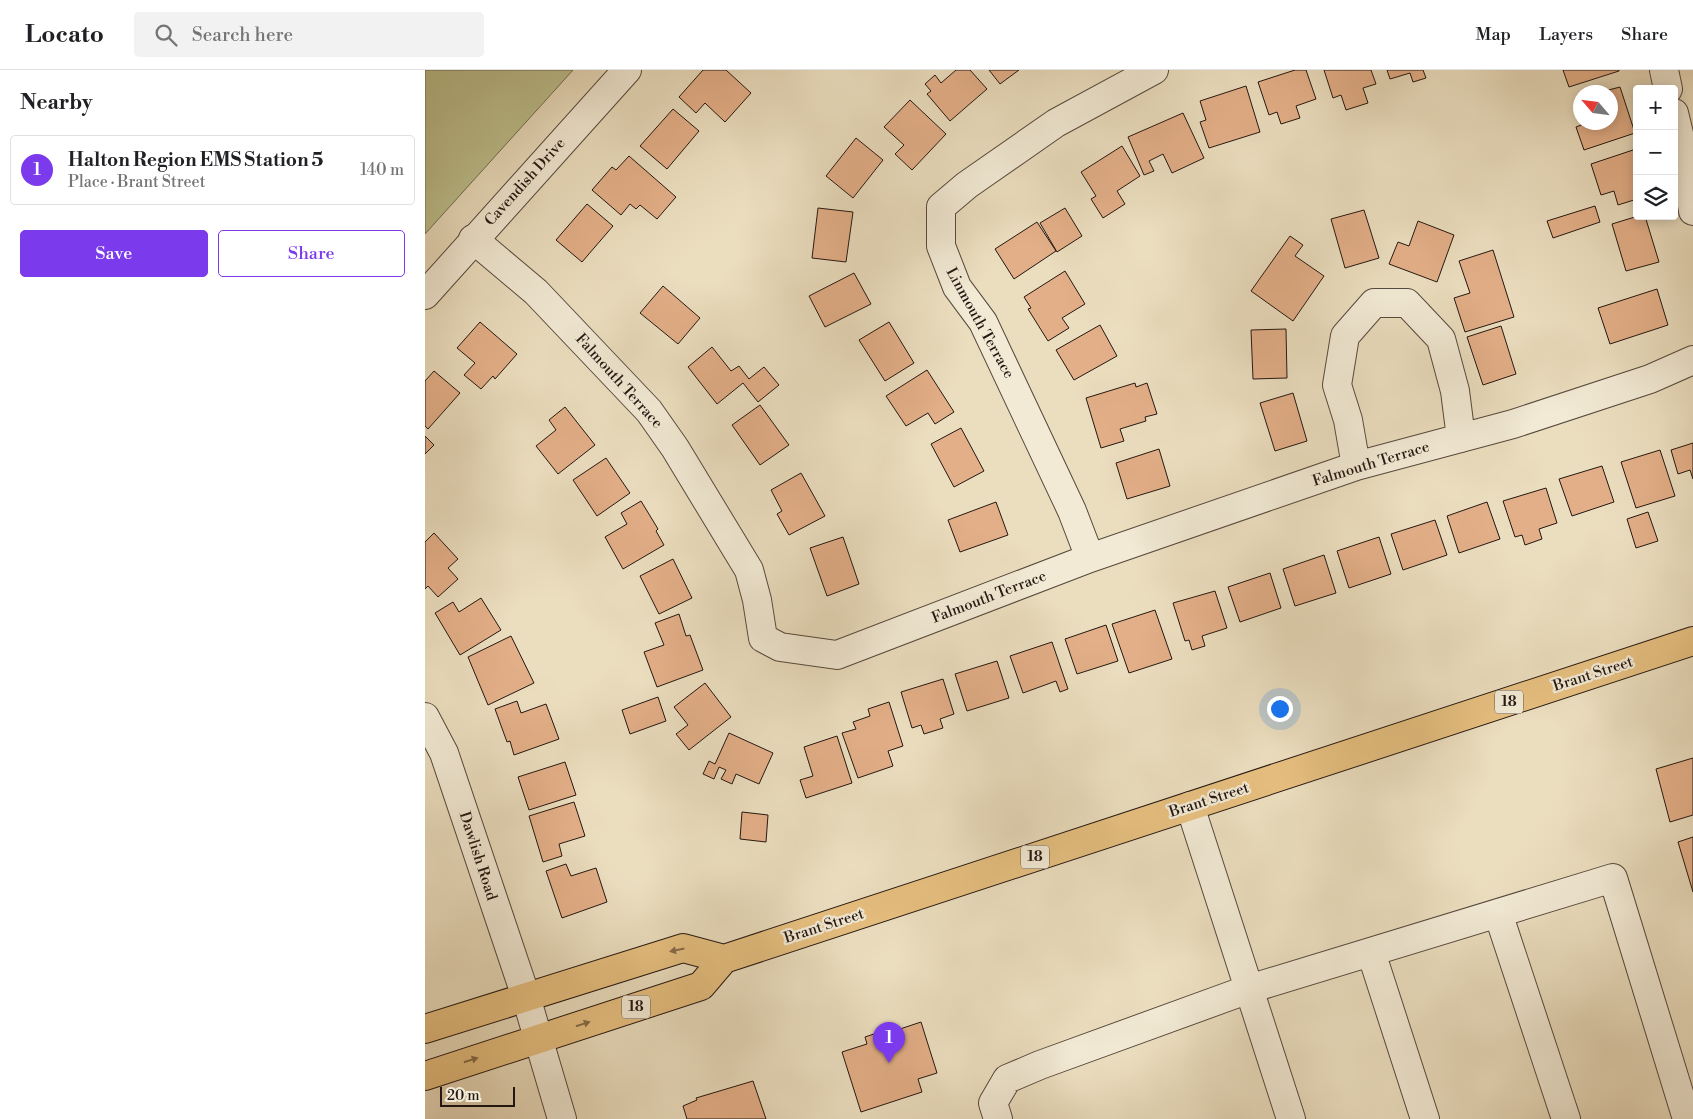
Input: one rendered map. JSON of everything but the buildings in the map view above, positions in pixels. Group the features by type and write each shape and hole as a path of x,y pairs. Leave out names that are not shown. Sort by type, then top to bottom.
{"main road":[{"name":"Brant Street","path":"724,959 1693,641"},
{"path":"425,1029 683,948 724,959"},
{"name":"18","path":"425,1076 701,986 724,959"}],"street":[{"name":"Cavendish Drive","path":"425,295 473,239 627,70"},
{"name":"Linmouth Terrace","path":"1090,558 1072,511 1007,370 983,322 957,287 941,246 941,207 967,185 1056,123 1154,70"},
{"path":"1664,70 1667,85"},
{"path":"1678,130 1693,211"},
{"name":"Falmouth Terrace","path":"473,239 549,305 649,411 675,448 749,570 757,600 763,638 780,647 837,655 1090,558 1356,466 1513,424 1650,379 1693,360"},
{"path":"1356,466 1348,420 1337,385 1345,336 1374,304 1407,303 1441,339 1455,391 1461,438"},
{"name":"Dawlish Road","path":"425,717 444,753 525,997 562,1119"},
{"path":"1190,806 1291,1119"},
{"path":"998,1119 993,1103 1007,1079 1041,1065 1249,989 1613,878 1687,1119"},
{"path":"1498,913 1566,1119"},
{"path":"1371,952 1425,1119"}],"green space":[{"path":"425,70 573,70 425,234"}],"place":[{"name":"Halton Region EMS Station 5","path":"889,1063"}]}
